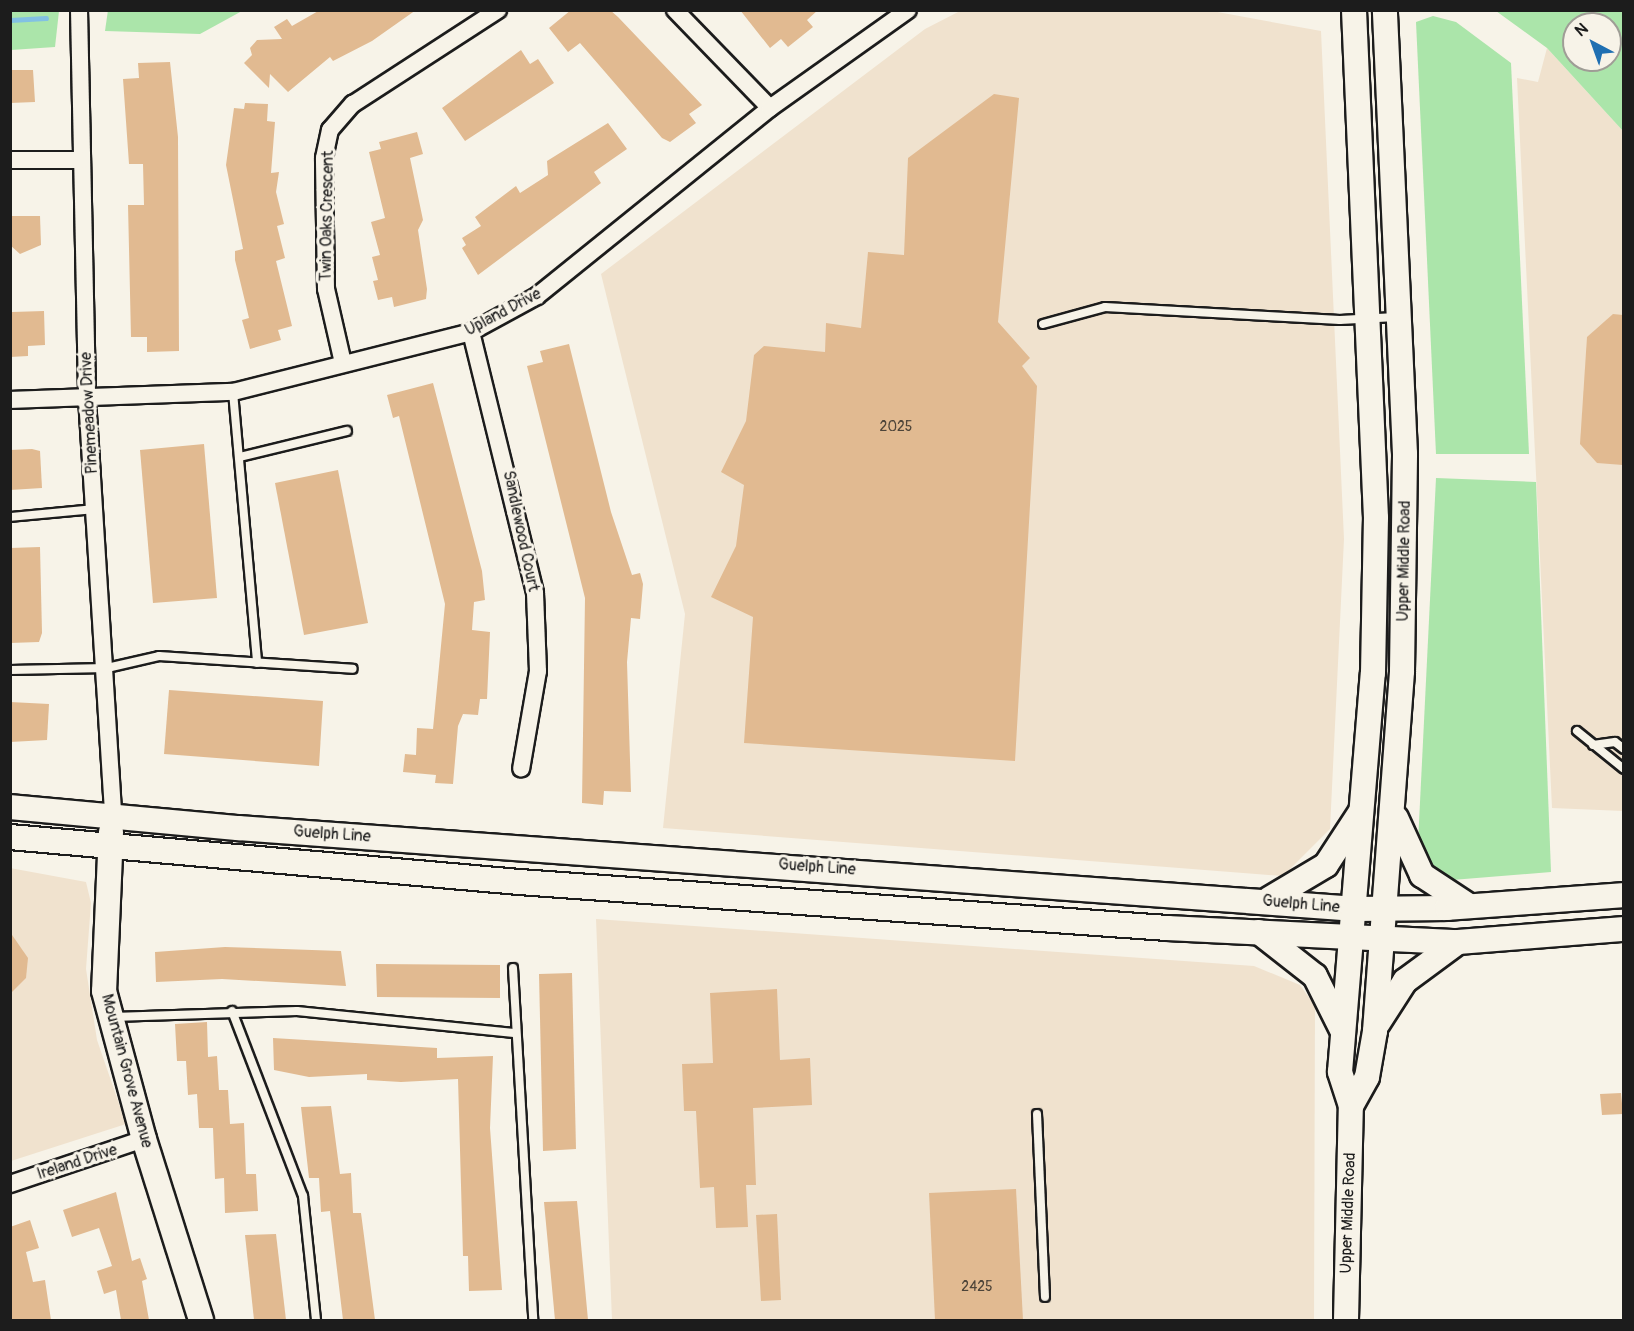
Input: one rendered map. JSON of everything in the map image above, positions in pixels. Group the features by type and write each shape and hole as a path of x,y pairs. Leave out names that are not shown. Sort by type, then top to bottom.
{"main road":[{"name":"Upper Middle Road","path":"1346,1320 1351,1106 1340,1072 1364,805 1376,518 1354,10"},
{"name":"Upper Middle Road","path":"1351,1106 1367,1077 1375,1030 1406,539 1385,10"},
{"path":"1266,900 1326,865 1364,805"},
{"path":"1391,805 1417,868 1469,906"},
{"name":"Guelph Line","path":"10,807 1266,900 1356,909 1469,906 1623,895"},
{"name":"Mountain Grove Avenue","path":"113,815 102,957 110,1017 144,1139 201,1320"},
{"name":"Guelph Line","path":"10,837 613,887 1381,940 1458,942 1623,929"},
{"path":"613,887 615,853"},
{"path":"1259,932 1316,976 1343,1036"},
{"path":"1375,1030 1405,981 1458,942"}],"street":[{"name":"Pinemeadow Drive","path":"79,10 87,398 107,668 113,815"},
{"name":"Twin Oaks Crescent","path":"343,363 326,289 324,158 330,130 353,104 498,10"},
{"path":"675,10 770,108"},
{"name":"Upland Drive","path":"10,400 233,392 471,332 537,296 770,108 908,10"},
{"path":"10,160 82,160"},
{"name":"Sandlewood Court","path":"471,332 519,509 536,593 538,671 521,769"},
{"name":"Ireland Drive","path":"10,1184 144,1139"}],"lane":[{"path":"1042,324 1104,307 1367,318 1397,316"},
{"path":"233,392 257,663"},
{"path":"240,457 347,431"},
{"path":"10,517 94,509"},
{"path":"10,670 107,668 159,656 353,669"},
{"path":"1577,731 1623,769"},
{"path":"1593,745 1615,742 1623,749"},
{"path":"513,968 514,1033 532,1320"},
{"path":"232,1011 303,1196 316,1320"},
{"path":"110,1017 232,1011 297,1011 514,1033"},
{"path":"1037,1114 1045,1297"}],"shaded area":[{"path":"960,11 1212,11 1321,31 1344,539 1330,829 1283,876 663,828 685,614 601,274 925,29"},
{"path":"1547,48 1562,64 1562,72 1569,72 1623,131 1623,811 1552,808 1517,78 1538,82"},
{"path":"10,868 86,882 91,903 86,969 97,1040 126,1124 11,1161"},
{"path":"596,919 1254,966 1300,985 1315,1006 1314,1320 612,1320"}],"green space":[{"path":"11,10 59,11 55,47 11,50"},
{"path":"108,10 242,11 200,34 105,31"},
{"path":"1496,11 1623,11 1623,131 1569,72 1622,72 1622,12 1562,12 1562,64 1547,48"},
{"path":"1433,16 1456,22 1511,63 1529,454 1436,454 1416,22"},
{"path":"1436,478 1536,482 1551,872 1452,880 1436,869 1418,843"}],"building":[{"path":"320,10 416,10 372,41 333,61 330,57 288,92 270,74 269,88 244,63 252,55 250,48 257,40 282,39 274,27 287,19 292,26"},
{"path":"571,10 610,10 618,17 702,105 689,114 696,123 670,142 662,138 580,43 568,52 549,28"},
{"path":"740,10 818,10 807,20 813,27 788,47 781,39 770,48"},
{"path":"521,50 530,64 538,59 554,83 465,141 442,108"},
{"path":"170,62 178,137 179,351 147,352 147,337 131,337 128,205 144,205 143,164 129,164 123,79 139,78 138,63"},
{"path":"10,70 33,70 35,102 10,103"},
{"path":"994,94 1019,98 998,322 1030,358 1022,366 1037,386 1015,761 744,743 753,617 711,597 736,546 744,485 721,472 746,421 754,355 764,346 825,352 826,323 861,328 868,252 904,255 908,158"},
{"path":"245,103 268,104 267,121 275,122 271,173 279,172 276,192 284,224 277,226 285,258 276,261 292,326 278,330 281,340 250,349 242,320 249,318 235,260 235,251 243,249 226,165 234,108 244,109"},
{"path":"608,123 627,149 594,172 601,183 478,275 462,248 466,245 462,238 481,226 475,217 516,186 520,193 548,175 547,161"},
{"path":"417,132 423,154 410,158 423,220 418,230 427,289 426,299 394,307 392,297 378,300 373,281 378,280 372,257 380,255 371,222 385,218 369,152 381,149 379,142"},
{"path":"10,216 40,216 41,245 20,254 10,245"},
{"path":"44,311 45,345 28,346 28,356 10,357 12,312"},
{"path":"1613,314 1623,315 1623,465 1597,463 1580,444 1587,337"},
{"path":"569,344 611,512 632,575 640,573 643,584 640,619 631,618 627,662 631,792 604,791 603,805 582,803 585,598 527,366 543,362 540,351"},
{"path":"433,383 482,571 485,600 474,602 472,630 490,632 487,699 480,699 478,715 463,714 458,726 453,784 435,783 436,775 403,772 405,754 416,755 417,728 433,729 445,604 399,416 393,418 387,395"},
{"path":"204,444 217,598 153,603 140,450"},
{"path":"10,450 40,451 42,488 10,490"},
{"path":"338,470 368,623 304,635 275,483"},
{"path":"40,547 42,633 39,642 10,643 10,548"},
{"path":"169,690 323,701 319,766 164,754"},
{"path":"10,702 49,704 47,740 10,742"},
{"path":"10,932 28,958 26,978 10,994"},
{"path":"225,947 341,951 346,986 222,979 156,982 155,952"},
{"path":"376,964 500,965 500,998 377,997"},
{"path":"572,973 576,1149 543,1151 539,974"},
{"path":"777,989 780,1060 810,1058 812,1105 753,1108 756,1185 746,1185 748,1227 716,1228 714,1187 700,1188 696,1111 684,1111 682,1064 713,1063 710,993"},
{"path":"207,1022 208,1057 217,1056 219,1090 228,1090 230,1124 244,1123 246,1174 256,1174 258,1211 225,1213 224,1178 215,1179 213,1128 199,1128 197,1094 188,1095 186,1061 177,1061 175,1024"},
{"path":"273,1038 437,1048 437,1058 493,1056 490,1128 502,1290 469,1291 468,1256 463,1256 458,1079 401,1082 367,1080 367,1074 309,1077 274,1070"},
{"path":"1621,1093 1623,1114 1602,1115 1600,1094"},
{"path":"331,1106 340,1174 351,1173 353,1213 361,1213 375,1320 343,1320 330,1211 321,1212 319,1178 309,1178 301,1107"},
{"path":"1016,1189 1023,1320 935,1320 929,1193"},
{"path":"116,1192 132,1261 140,1258 147,1279 142,1281 149,1320 121,1320 116,1290 104,1294 97,1271 112,1266 99,1228 72,1237 63,1210"},
{"path":"577,1201 588,1320 555,1320 544,1202"},
{"path":"777,1214 781,1300 761,1301 756,1215"},
{"path":"30,1220 39,1248 26,1252 33,1282 45,1280 51,1320 10,1320 10,1227"},
{"path":"276,1234 286,1320 254,1320 245,1235"}],"waterway":[{"path":"10,20 46,18"}]}
